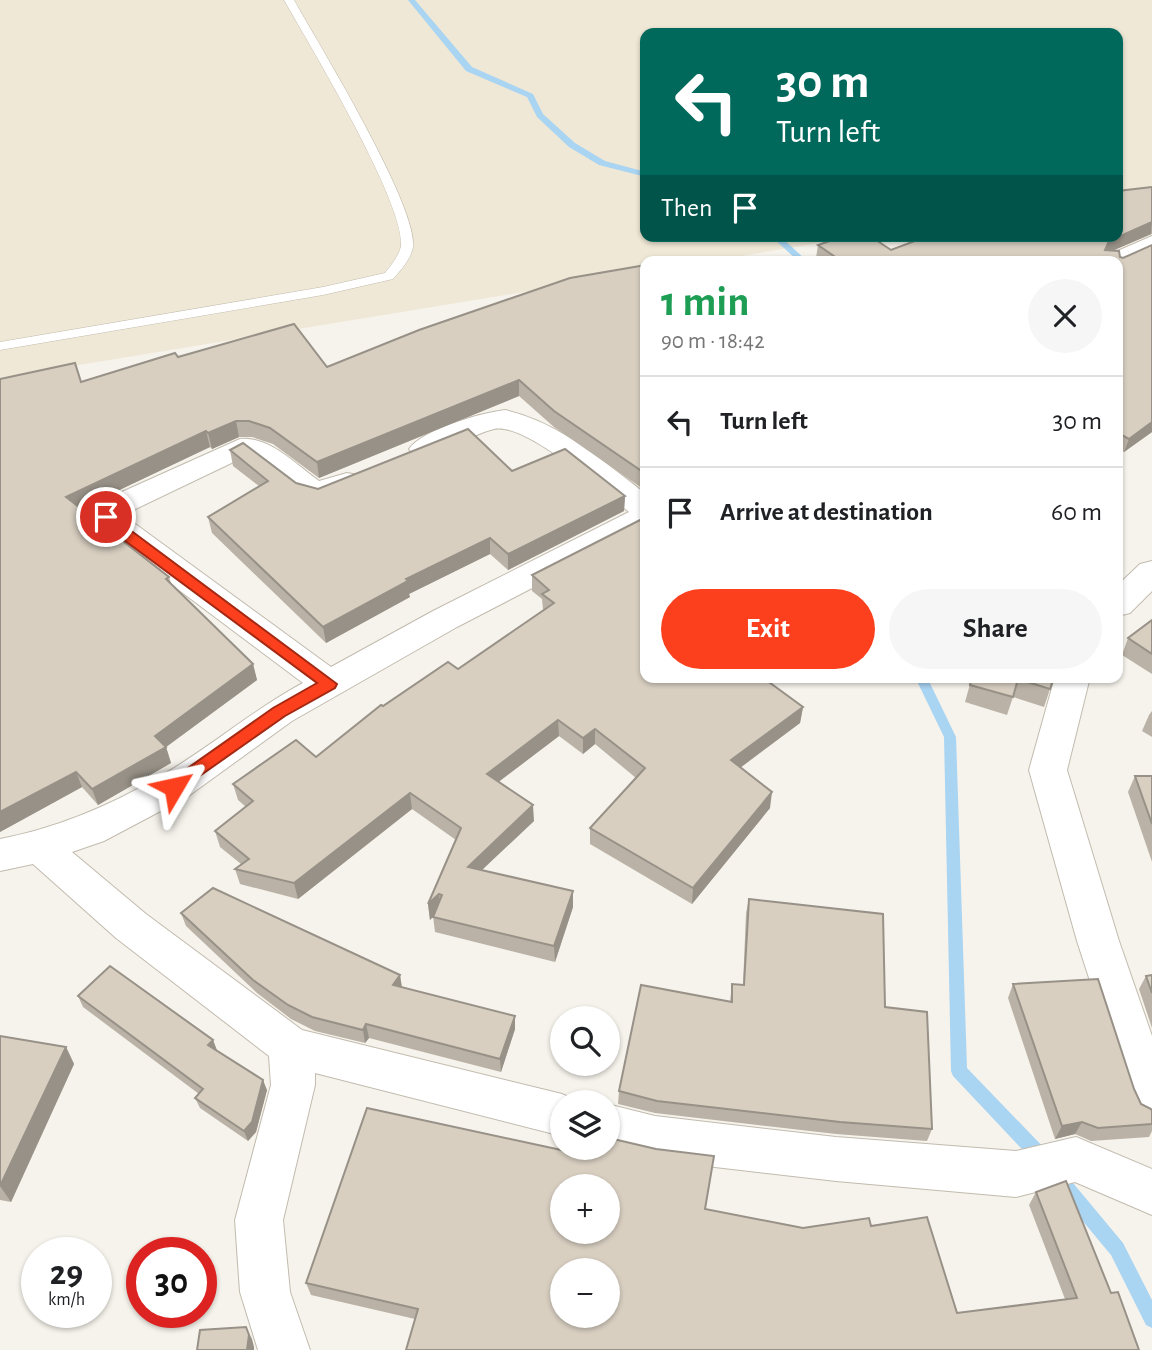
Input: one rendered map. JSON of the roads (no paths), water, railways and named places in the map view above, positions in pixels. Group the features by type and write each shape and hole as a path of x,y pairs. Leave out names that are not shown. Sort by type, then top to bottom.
{"street":[{"path":"1123,257 1152,243"},
{"path":"402,458 505,419 533,428 640,505"},
{"path":"329,684 110,523 106,511 240,448 251,447 257,450 311,491 320,492 367,473"},
{"path":"20,851 90,830 174,787 279,712 445,619 640,519"},
{"path":"1123,600 1152,572"},
{"path":"1071,683 1048,770 1098,941 1152,1101"},
{"path":"20,851 131,926 291,1047 550,1112"},
{"path":"284,1350 265,1292 259,1220 293,1085 291,1047"},
{"path":"620,1129 655,1138 836,1159 1016,1174 1076,1159 1152,1192"}],"lane":[{"path":"0,346 323,291 389,276 405,255 408,243 397,202 289,0"}],"waterway":[{"path":"411,0 469,69 530,96 540,115 572,145 602,163 640,173"},
{"path":"782,242 797,256"},
{"path":"924,683 950,737 959,1071 1042,1158"},
{"path":"1062,1183 1117,1249 1152,1319"}]}
